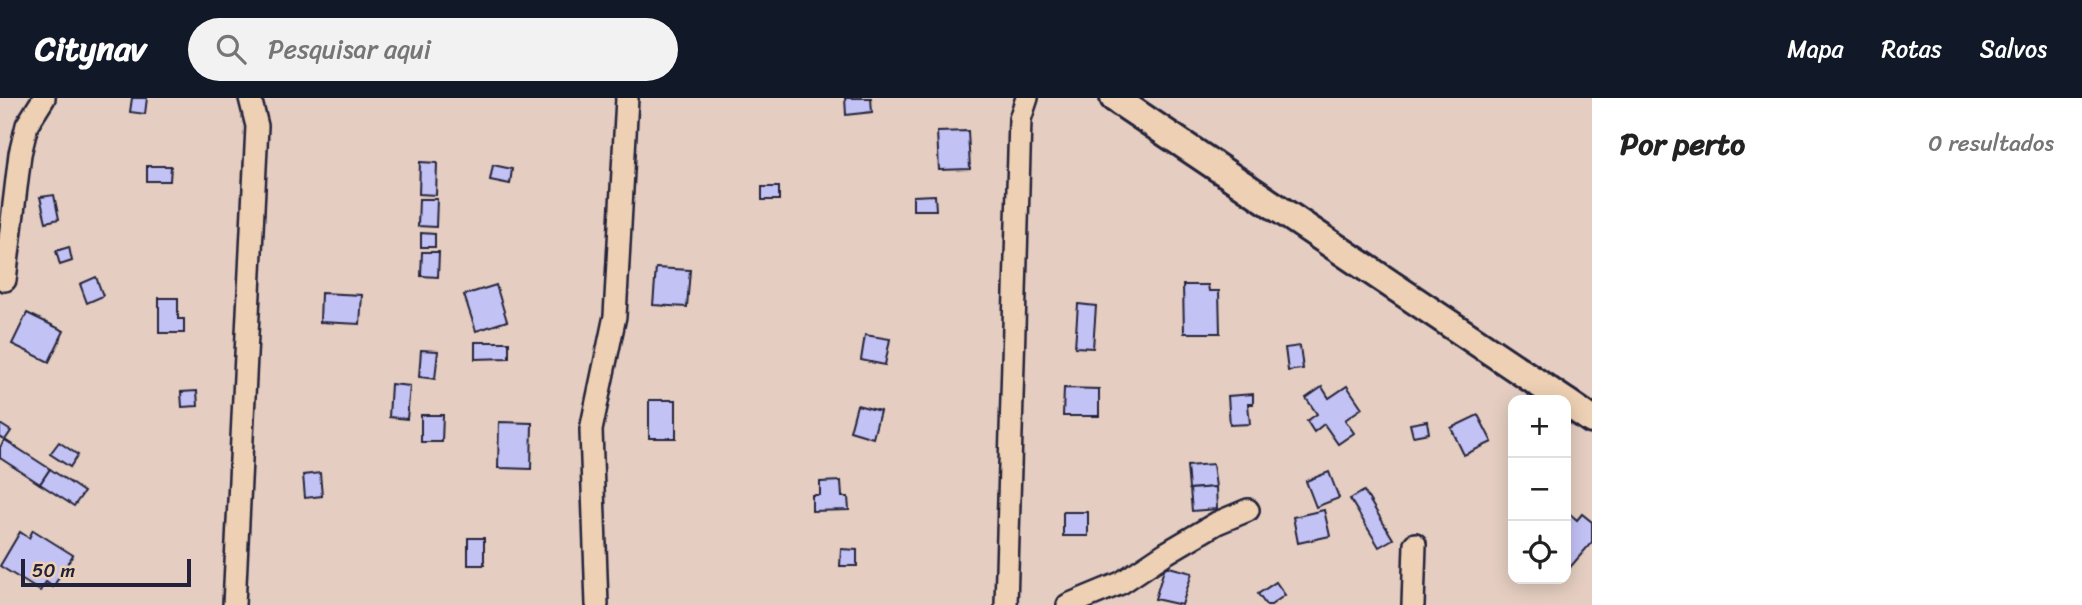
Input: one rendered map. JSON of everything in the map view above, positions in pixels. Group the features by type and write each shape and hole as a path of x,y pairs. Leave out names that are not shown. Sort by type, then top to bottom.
{"street":[{"path":"5,280 20,154 27,125 44,98"},
{"path":"234,605 257,126 250,98"},
{"path":"597,605 591,430 615,316 627,98"},
{"path":"1006,605 1020,119 1027,98"},
{"path":"1114,98 1555,395"},
{"path":"1571,406 1592,420"},
{"path":"1068,605 1121,583 1207,529 1248,510"},
{"path":"1413,605 1415,544"}],"building":[{"path":"132,98 147,98 145,114 130,112"},
{"path":"845,98 871,98 872,112 846,115"},
{"path":"968,131 970,169 939,170 937,132"},
{"path":"420,162 437,163 436,195 419,194"},
{"path":"493,165 512,169 510,184 490,180"},
{"path":"147,166 171,166 170,181 147,181"},
{"path":"762,187 779,187 779,200 762,200"},
{"path":"54,195 59,219 46,222 40,197"},
{"path":"935,195 936,210 913,210 913,196"},
{"path":"419,199 437,199 436,227 418,226"},
{"path":"421,233 435,234 435,247 421,247"},
{"path":"69,247 72,261 60,265 56,251"},
{"path":"422,252 439,252 438,277 421,276"},
{"path":"656,268 690,270 687,307 653,305"},
{"path":"96,277 103,296 87,303 80,284"},
{"path":"496,285 507,321 476,331 464,295"},
{"path":"1183,285 1208,285 1209,291 1219,291 1220,333 1184,333"},
{"path":"321,293 362,295 360,324 320,322"},
{"path":"159,298 178,298 178,319 184,319 184,333 159,333"},
{"path":"1078,304 1096,306 1093,348 1075,347"},
{"path":"27,313 64,331 49,362 12,344"},
{"path":"865,335 890,339 885,365 861,360"},
{"path":"475,342 509,342 509,358 475,359"},
{"path":"1300,346 1303,369 1288,371 1285,348"},
{"path":"421,350 438,351 435,379 419,377"},
{"path":"391,384 410,386 407,419 389,417"},
{"path":"1347,386 1362,408 1345,420 1354,433 1338,444 1324,424 1314,432 1307,421 1317,414 1306,398 1322,387 1329,398"},
{"path":"1064,388 1099,389 1099,416 1063,416"},
{"path":"197,391 198,406 182,407 181,392"},
{"path":"1253,394 1253,404 1248,404 1250,424 1230,425 1228,396"},
{"path":"649,400 676,400 676,438 649,438"},
{"path":"857,405 880,411 873,438 850,431"},
{"path":"421,415 443,415 442,442 421,442"},
{"path":"1478,415 1492,442 1464,455 1451,428"},
{"path":"1427,421 1429,433 1413,436 1410,424"},
{"path":"499,422 532,423 531,469 498,468"},
{"path":"0,424 11,431 5,440 0,437"},
{"path":"5,440 50,469 40,484 0,458 0,447"},
{"path":"59,442 78,455 70,467 50,454"},
{"path":"1213,464 1216,487 1189,489 1187,466"},
{"path":"50,469 84,492 74,506 40,484"},
{"path":"1329,472 1339,498 1316,507 1306,481"},
{"path":"320,473 322,496 305,498 303,475"},
{"path":"841,481 842,497 848,497 849,510 812,511 812,495 820,495 820,482"},
{"path":"1216,487 1217,509 1192,511 1190,489"},
{"path":"1364,491 1393,539 1379,547 1350,499"},
{"path":"1324,510 1330,536 1298,543 1293,517"},
{"path":"1063,512 1088,512 1088,536 1063,536"},
{"path":"1582,514 1592,522 1592,542 1571,566 1571,515 1577,520"},
{"path":"33,530 73,555 53,587 46,582 40,591 0,566 20,532 29,538"},
{"path":"468,538 484,538 484,565 468,565"},
{"path":"841,549 857,550 857,566 840,566"},
{"path":"1165,566 1192,573 1182,605 1155,599"},
{"path":"1276,582 1285,595 1271,605 1266,605 1258,594"}]}
